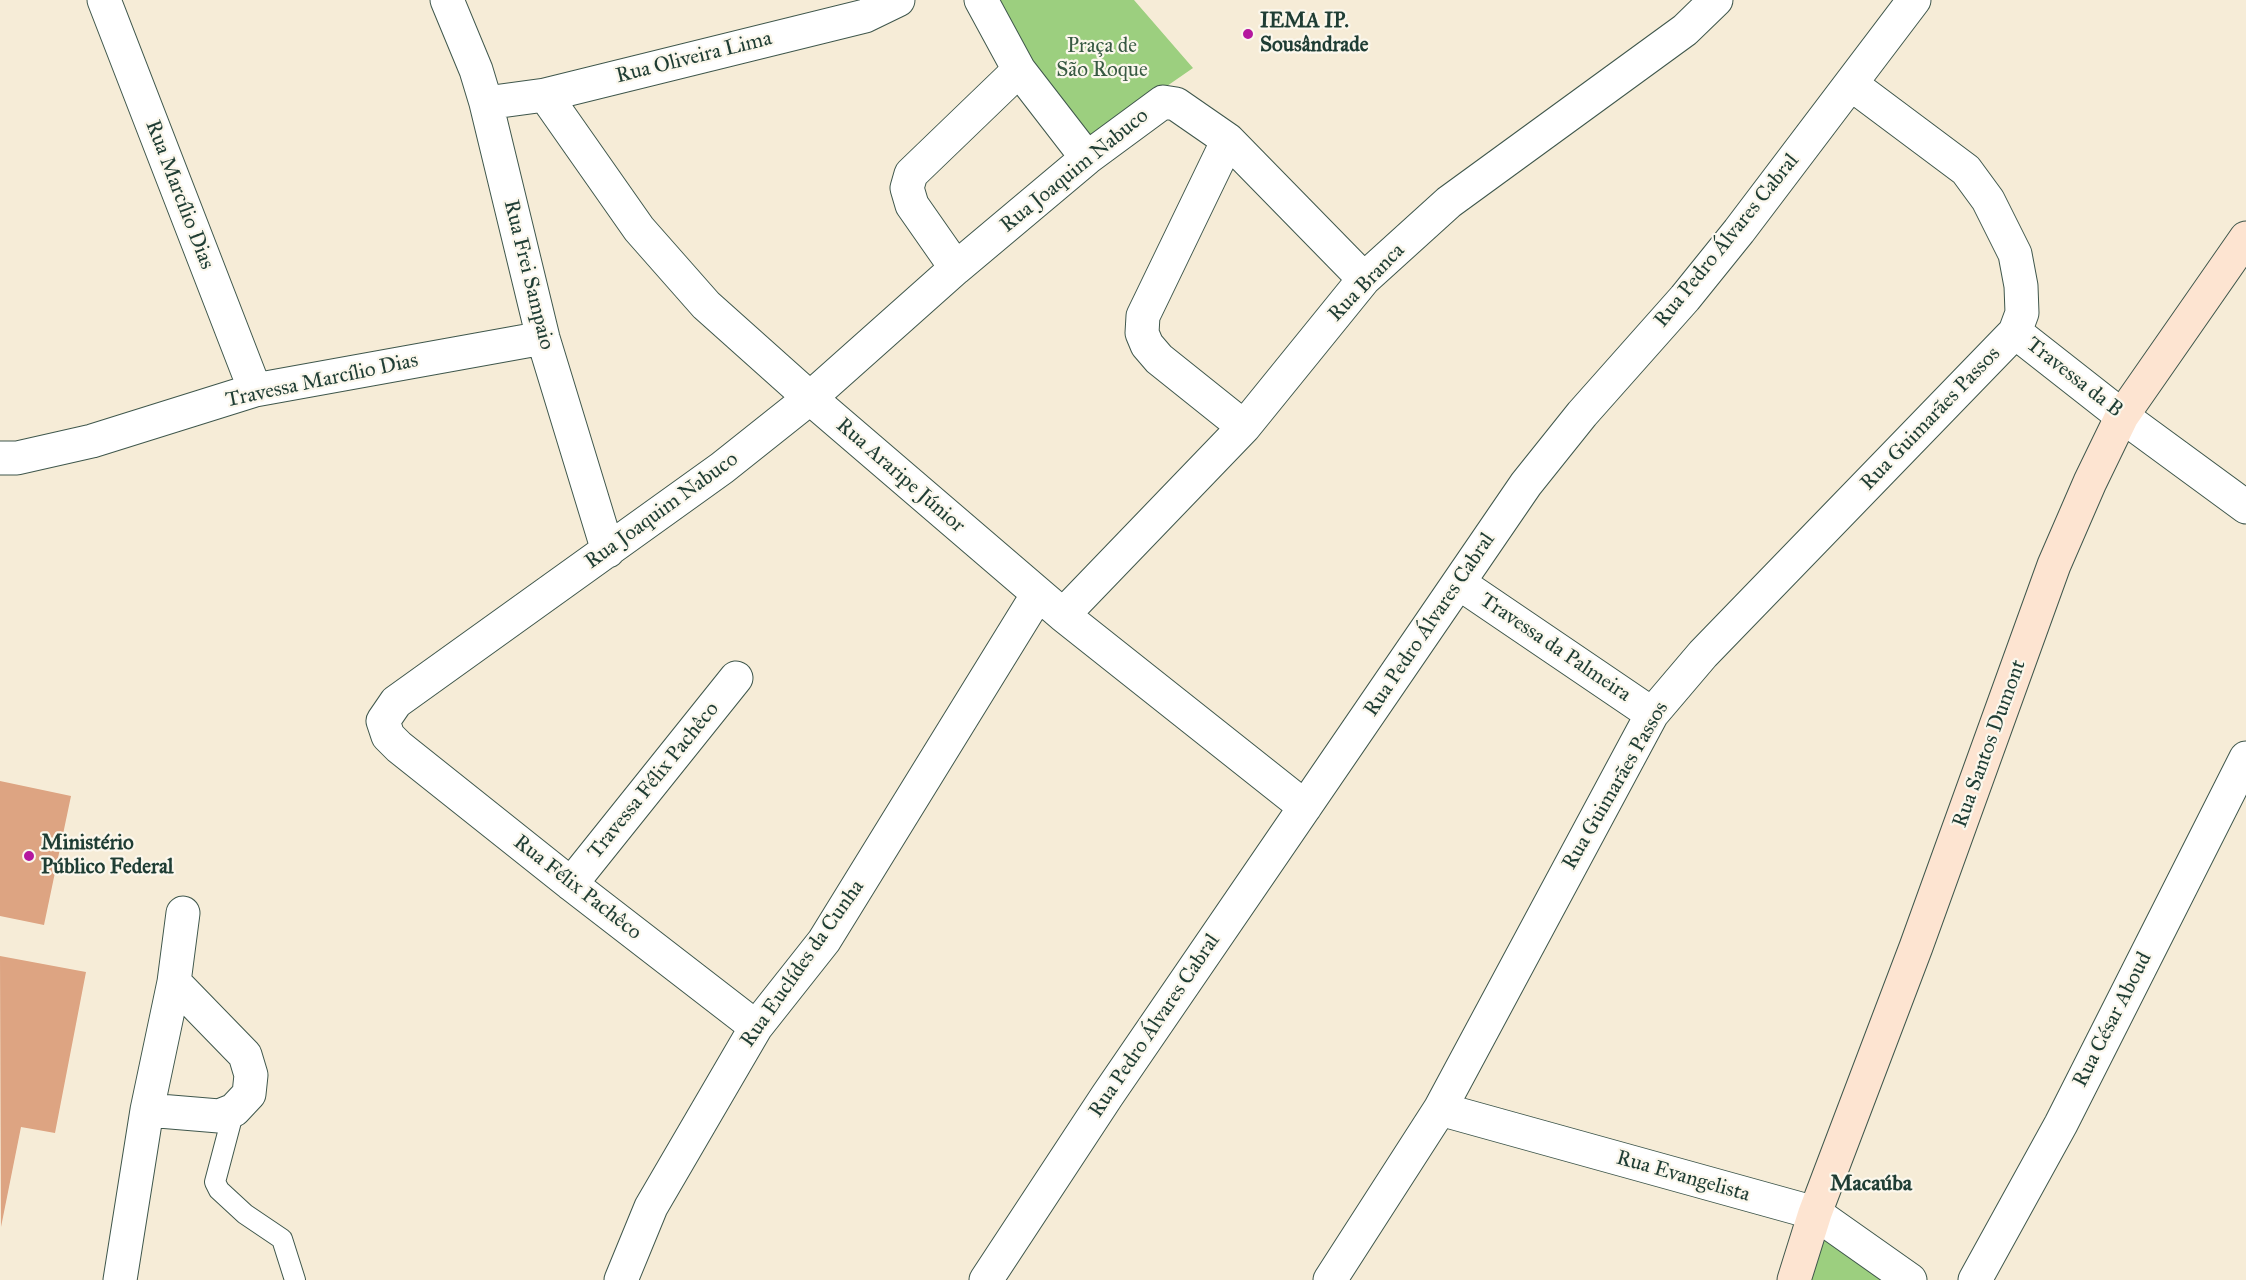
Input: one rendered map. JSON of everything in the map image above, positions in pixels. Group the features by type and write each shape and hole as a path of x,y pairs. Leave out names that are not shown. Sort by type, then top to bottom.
{"street":[{"name":"Rua Marcílio Dias","path":"104,0 255,390"},
{"name":"Rua Frei Sampaio","path":"447,0 476,70 486,103 543,338 608,551"},
{"name":"Rua Oliveira Lima","path":"486,103 545,95 865,16 898,0"},
{"path":"981,0 1019,70 1088,158"},
{"name":"Rua Branca","path":"1063,615 1244,427 1364,279 1449,202 1685,30 1716,0"},
{"name":"Rua Pedro Álvares Cabral","path":"986,1280 1107,1096 1526,484 1582,414 1726,248 1914,0"},
{"path":"956,268 912,205 907,188 911,174 1019,70"},
{"name":"Travessa da B","path":"1851,84 1966,170 1988,200 2015,254 2022,313 2015,332 2122,416 2246,507"},
{"name":"Rua Araripe Júnior","path":"545,95 647,237 706,305 810,398 1063,615 1305,807"},
{"name":"Rua Joaquim Nabuco","path":"399,747 388,736 383,721 396,702 722,468 810,398 956,268 1088,158 1163,102 1176,104 1228,140 1364,279"},
{"path":"1228,140 1143,316 1142,333 1147,345 1159,359 1244,427"},
{"name":"Rua Santos Dumont","path":"1794,1280 1815,1213 1917,947 2054,566 2090,482 2122,416 2246,238"},
{"name":"Rua Guimarães Passos","path":"1330,1280 1440,1109 1652,714 1703,654 2015,332"},
{"name":"Travessa Marcílio Dias","path":"0,458 17,458 92,441 255,390 543,338"},
{"name":"Travessa da Palmeira","path":"1459,583 1652,714"},
{"name":"Rua Euclídes da Cunha","path":"621,1280 651,1207 756,1027 824,941 1038,594"},
{"name":"Travessa Félix Pachêco","path":"571,884 736,678"},
{"name":"Rua Félix Pachêco","path":"399,747 756,1027"},
{"name":"Rua César Aboud","path":"1975,1280 2061,1124 2244,767"},
{"path":"120,1280 147,1110 174,982 183,913"},
{"path":"147,1110 219,1116 234,1110 249,1094 251,1075 245,1055 174,982"},
{"name":"Rua Evangelista","path":"1440,1109 1815,1213 1910,1280"}],"lane":[{"path":"234,1110 215,1182 219,1190 245,1214 282,1239 295,1280"}],"green space":[{"name":"Praça de São Roque","path":"995,0 1134,0 1193,68 1089,140 1031,63"},
{"path":"1822,1233 1888,1280 1808,1280"}],"building":[{"name":"Ministério Público Federal","path":"0,781 71,796 44,925 0,916"},
{"path":"0,956 86,972 55,1133 21,1127 1,1227"}],"place":[{"name":"IEMA IP. Sousândrade","path":"1248,34"},
{"name":"Ministério Público Federal","path":"29,856"}],"district":[{"name":"Macaúba","path":"1871,1185"}]}
